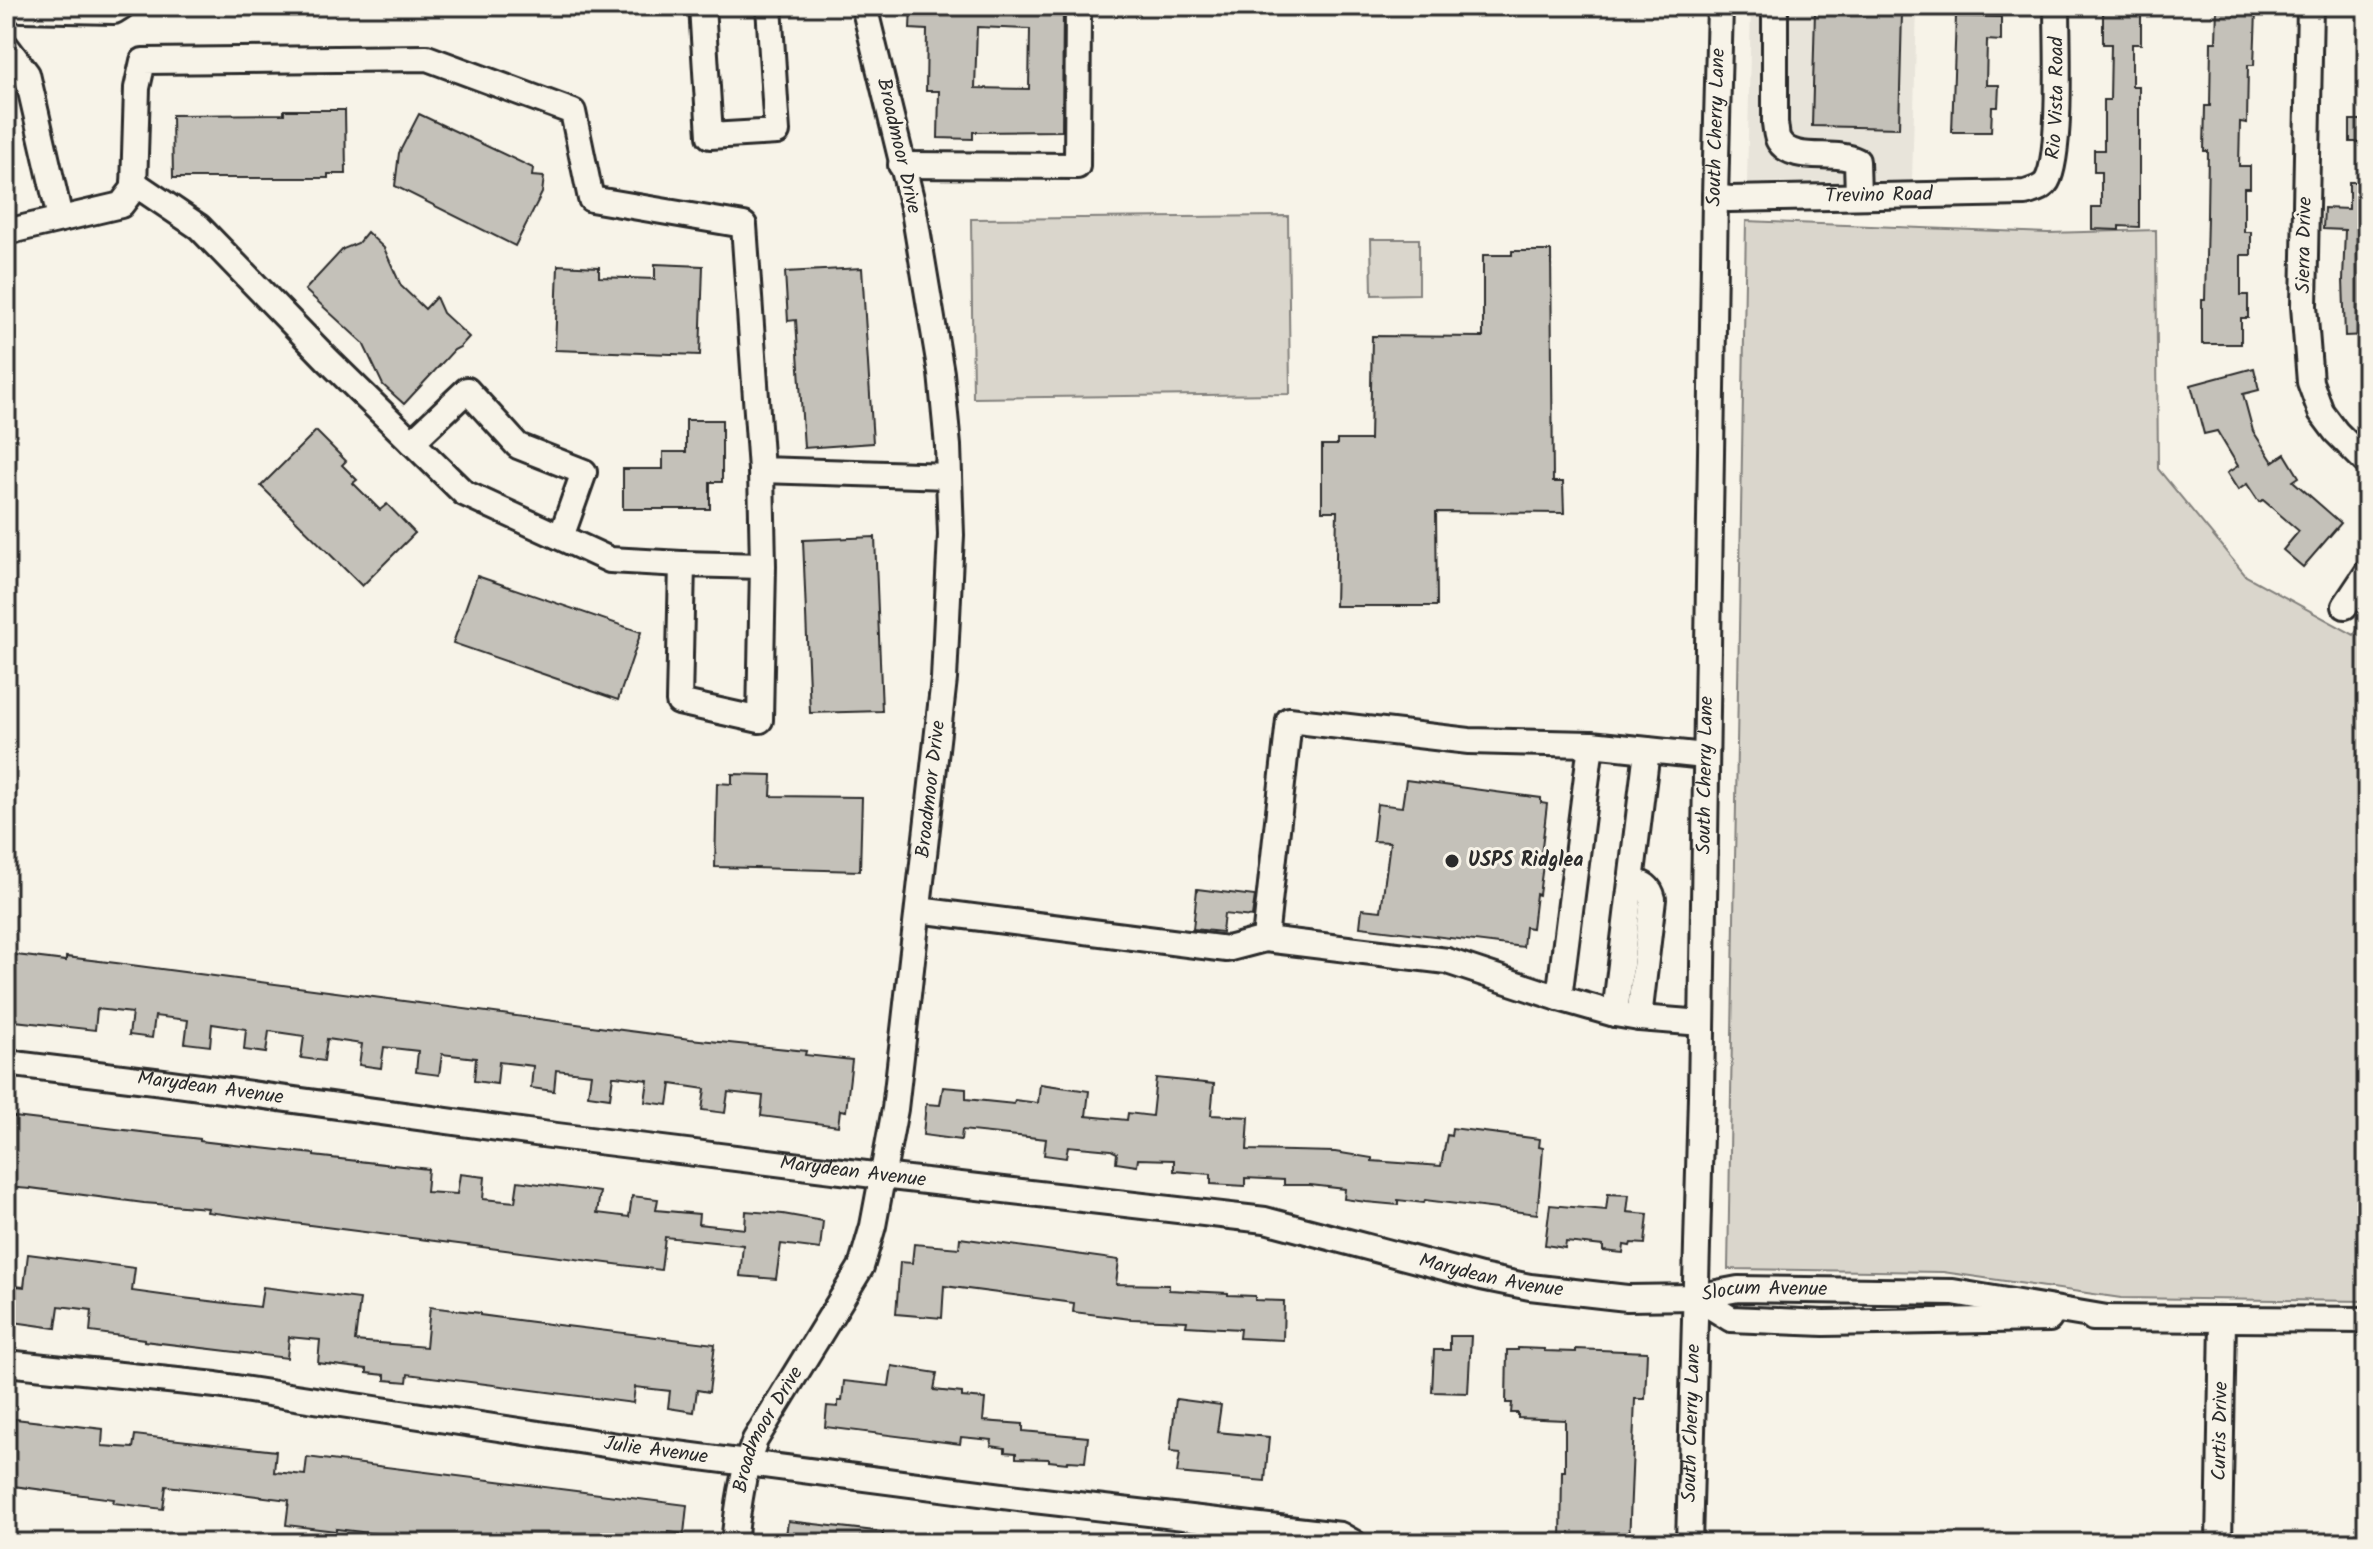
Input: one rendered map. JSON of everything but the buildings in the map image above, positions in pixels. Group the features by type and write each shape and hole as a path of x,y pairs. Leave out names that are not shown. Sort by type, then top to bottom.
{"street":[{"path":"13,6 21,9 114,11 122,6"},
{"path":"702,6 710,136 777,132 769,6"},
{"name":"Broadmoor Drive","path":"734,1543 739,1496 755,1440 861,1267 873,1226 895,1109 944,679 951,535 948,446 941,373 914,211 864,6"},
{"path":"901,165 1077,166 1078,6"},
{"name":"South Cherry Lane","path":"1689,1543 1702,1023 1720,6"},
{"path":"1775,6 1775,123 1778,141 1792,153 1848,156 1857,161 1858,196"},
{"name":"Rio Vista Road","path":"2041,187 2047,180 2055,150 2057,6"},
{"name":"Sierra Drive","path":"2310,6 2304,306 2310,382 2321,412 2367,463"},
{"path":"6,46 27,74 60,218"},
{"path":"6,232 121,205 134,188 137,88 143,61 427,58 573,112 591,199 744,225 761,470 760,720 679,702 682,564"},
{"path":"134,183 199,227 296,329 464,493 610,560 763,566"},
{"name":"Trevino Road","path":"1715,197 2025,193 2041,187"},
{"path":"412,442 467,390 518,446 584,472 561,537"},
{"path":"761,470 949,476"},
{"path":"2345,606 2367,573"},
{"path":"1265,939 1289,720 1469,741 1591,744 1705,756"},
{"path":"1559,998 1591,744"},
{"path":"1627,1016 1653,899 1651,890 1631,880 1647,750"},
{"path":"918,910 1227,949 1265,939 1447,961 1559,998 1627,1016 1702,1023"},
{"name":"Marydean Avenue","path":"6,1063 557,1136 1265,1220 1530,1287 1627,1298 1696,1297"},
{"name":"Slocum Avenue","path":"1696,1297 1731,1319 1824,1323 2107,1318 2367,1320"},
{"name":"Curtis Drive","path":"2219,1543 2223,1320"},
{"name":"Julie Avenue","path":"6,1363 216,1385 616,1446 1034,1500 1340,1535 1354,1543"}],"shaded area":[{"path":"1751,6 1917,6 1912,180 1747,183"},
{"path":"1288,216 1290,394 973,398 971,219"},
{"path":"1746,221 2048,233 2156,230 2158,469 2246,576 2354,635 2367,614 2367,1301 2121,1298 1943,1272 1728,1269"},
{"path":"1371,239 1419,239 1419,294 1372,295"}],"place":[{"name":"USPS Ridglea","path":"1452,861"}]}
